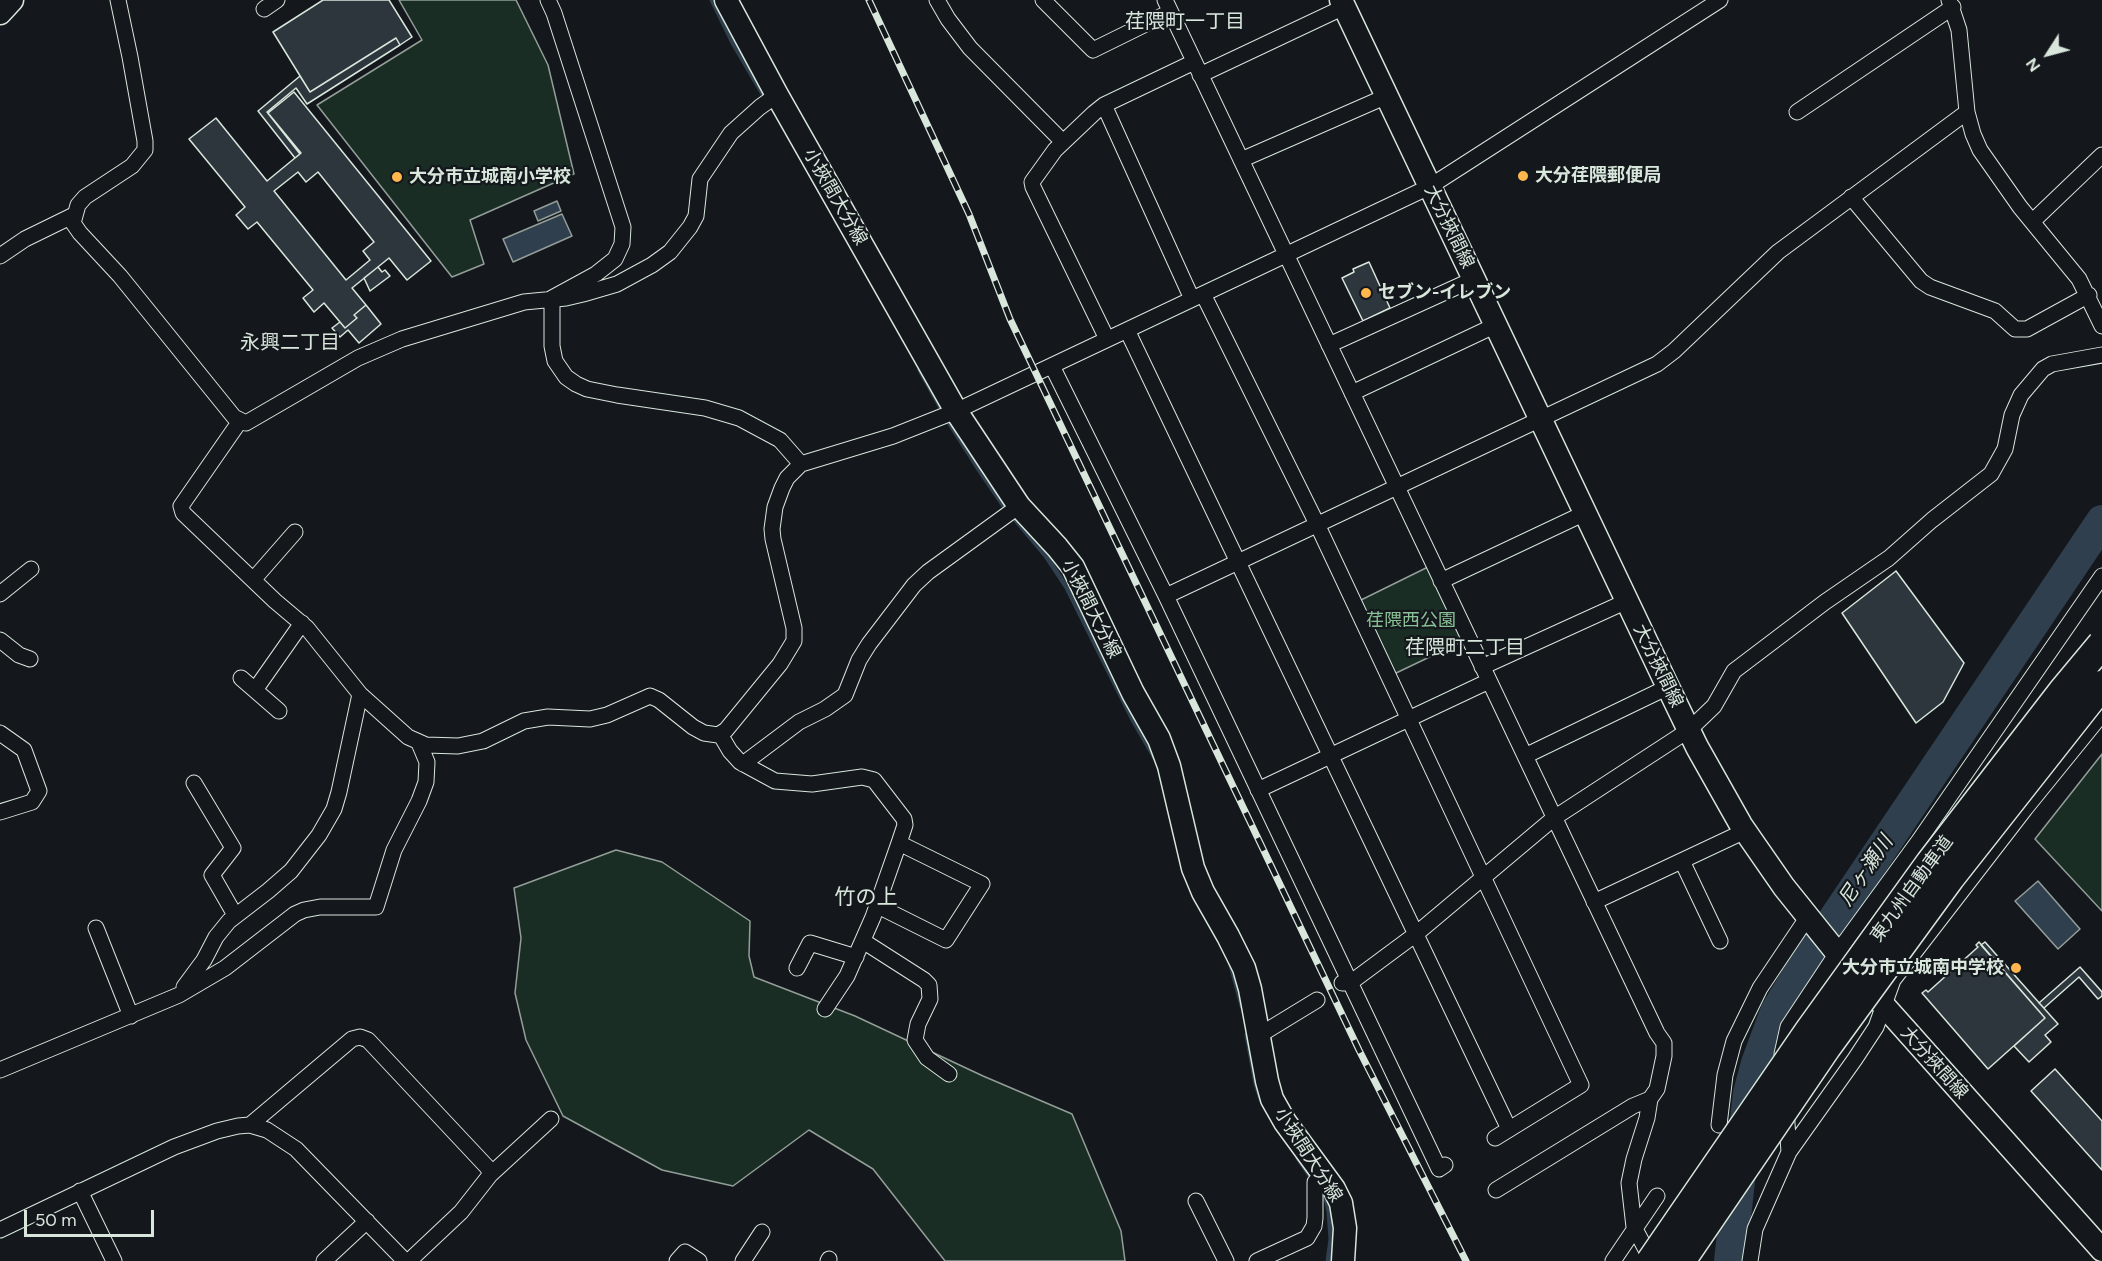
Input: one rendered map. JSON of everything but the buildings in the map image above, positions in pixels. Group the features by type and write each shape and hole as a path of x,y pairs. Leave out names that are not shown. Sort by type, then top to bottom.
{"highway":[{"name":"東九州自動車道","path":"1651,1261 1795,1050 1930,863 2062,692 2102,644"},
{"name":"東九州自動車道","path":"1681,1261 1819,1057 1881,972 1957,869 2102,684"}],"main road":[{"path":"0,13 12,0"},
{"name":"小挾間大分線","path":"726,0 777,95 956,411 1019,506 1073,567 1136,700 1159,739 1169,766 1193,868 1203,892 1244,968 1266,1081 1272,1099 1338,1196 1343,1212 1346,1240 1343,1261"},
{"name":"大分挾間線","path":"1342,2 1668,687 1745,831 1807,918 1884,1008 2102,1250"}],"street":[{"path":"118,0 134,78 145,150 132,166 85,197 78,205 73,223 120,276 234,417 246,423 358,358 395,342 524,302 566,298 617,284 645,270 670,252 682,239 696,216 700,179 704,171 738,126 777,95"},
{"path":"548,0 623,227 622,244 615,259 596,274 552,298"},
{"path":"937,0 970,48 1063,141"},
{"path":"1043,0 1093,50 1167,6 1594,903 1664,1043 1664,1056 1657,1089 1650,1099 1629,1183 1634,1227 1651,1261"},
{"path":"240,421 181,506 183,513 302,623 322,644 360,694 408,737 419,742 458,747 483,741 524,721 548,717 590,719 607,715 650,696 659,700 693,727 713,735 720,734 726,730 780,664 794,641 794,628 772,539 772,529 775,507 782,488 787,478 801,464 893,436 956,411 1429,187 1720,0"},
{"path":"1107,339 1033,187 1032,182 1046,161 1063,141 1104,105 1197,69 1342,2"},
{"path":"1797,112 1951,4 1959,30 1967,112 1980,150 2069,265 2089,296 2102,326"},
{"path":"1241,160 1387,96"},
{"path":"1104,105 1197,296 1317,524 1581,1085 1502,1133 1416,934 1127,330"},
{"path":"1166,596 1657,364 1674,351 1778,252 1967,112"},
{"path":"2033,221 2102,155"},
{"path":"1851,197 1922,281 1930,287 1995,311 2015,329 2027,329 2089,296"},
{"path":"0,256 25,239 74,214"},
{"path":"1329,345 1474,279"},
{"path":"552,298 553,354 559,368 570,380 602,393 705,408 739,418 780,440 801,464"},
{"path":"1352,393 1496,325"},
{"path":"1346,983 1416,934 1554,818 1689,730 1714,706 1734,671 1825,602 1889,558 1932,520 1991,474 2005,448 2012,415 2021,395 2043,369 2052,364 2102,356"},
{"path":"1052,366 1166,596 1346,983 1438,1169 1445,1165"},
{"path":"743,764 799,722 832,705 845,695 869,644 914,585 927,572 1019,506"},
{"path":"1441,581 1585,513"},
{"path":"254,580 295,532"},
{"path":"0,594 31,568"},
{"path":"1789,1152 1782,1054 1788,1027 1837,953 2097,593 2102,576"},
{"path":"1258,790 1408,719 1486,674 1627,601"},
{"path":"255,690 302,623"},
{"path":"0,640 12,650 30,659"},
{"path":"241,678 279,711"},
{"path":"1525,756 1668,687"},
{"path":"178,995 204,960 216,937 235,915 291,871 320,836 339,792 360,694"},
{"path":"1750,1261 1755,1229 1789,1152 1856,1059 1876,1027 1893,980 2025,809 2102,714"},
{"path":"0,732 24,750 39,791 32,802 0,812"},
{"path":"720,734 729,751 743,764 768,778 783,782 812,784 862,777 874,780 904,819 905,825 878,906 847,976 825,1009"},
{"path":"1,1068 178,995 225,968 295,914 304,910 320,907 376,907 394,850 426,782 427,762 419,742"},
{"path":"194,783 233,848 212,875 235,915"},
{"path":"1594,903 1745,831"},
{"path":"878,906 946,940 982,884 899,843"},
{"path":"1682,861 1720,941"},
{"path":"1719,1125 1725,1075 1734,1041 1760,988 1807,918"},
{"path":"96,928 131,1016"},
{"path":"863,940 929,985 930,999 918,1024 915,1040 927,1058 949,1074"},
{"path":"797,968 810,943 856,957"},
{"path":"1258,1036 1317,999"},
{"path":"250,1125 352,1039 364,1038 488,1168 490,1174"},
{"path":"1496,1190 1633,1106 1650,1099"},
{"path":"409,1261 461,1212 490,1174 551,1119"},
{"path":"0,1230 194,1139 238,1126 250,1125 267,1130 297,1149 405,1261"},
{"path":"1257,1261 1307,1238 1314,1226 1315,1182 1324,1173"},
{"path":"80,1191 114,1261"},
{"path":"1613,1261 1657,1196"},
{"path":"1196,1200 1226,1261"},
{"path":"324,1261 367,1221"},
{"path":"743,1261 762,1232"},
{"path":"677,1261 685,1252 699,1261"}],"green space":[{"path":"399,0 516,0 548,65 574,174 470,220 484,264 452,277 317,105 422,40"},
{"name":"荏隈西公園","path":"1428,567 1463,641 1394,674 1359,601"},
{"path":"2102,754 2102,911 2035,839"},
{"path":"616,850 662,862 750,921 749,956 754,977 855,1016 983,1076 1072,1114 1121,1231 1125,1261 945,1261 873,1169 809,1130 733,1186 662,1170 563,1116 526,1040 515,993 521,938 514,888"}],"water":[{"path":"557,201 561,211 538,221 534,211"},
{"path":"562,214 572,236 513,262 503,239"},
{"path":"2038,881 2080,929 2058,949 2015,901"}],"waterway":[{"path":"712,0 733,43 767,101"},
{"path":"920,370 978,468 1004,506 1046,556 1067,588 1133,720 1155,758"},
{"name":"尼ヶ瀬川","path":"1730,1261 1749,1093 1757,1063 1776,1012 1810,955 2102,521"},
{"path":"1231,965 1242,1006"},
{"path":"1247,1035 1256,1084 1262,1102"},
{"path":"1298,1158 1313,1180"},
{"path":"1320,1190 1327,1202 1329,1212 1331,1239 1328,1261"}],"railway":[{"path":"869,0 969,214 1010,319 1359,1050 1466,1261"}],"place":[{"name":"大分荏隈郵便局","path":"1523,176"},
{"name":"大分市立城南小学校","path":"397,177"},
{"name":"セブン-イレブン","path":"1366,293"},
{"name":"大分市立城南中学校","path":"2016,968"}],"district":[{"name":"荏隈町一丁目","path":"1185,22"},
{"name":"永興二丁目","path":"290,343"},
{"name":"荏隈町二丁目","path":"1465,648"},
{"name":"竹の上","path":"866,898"}]}
